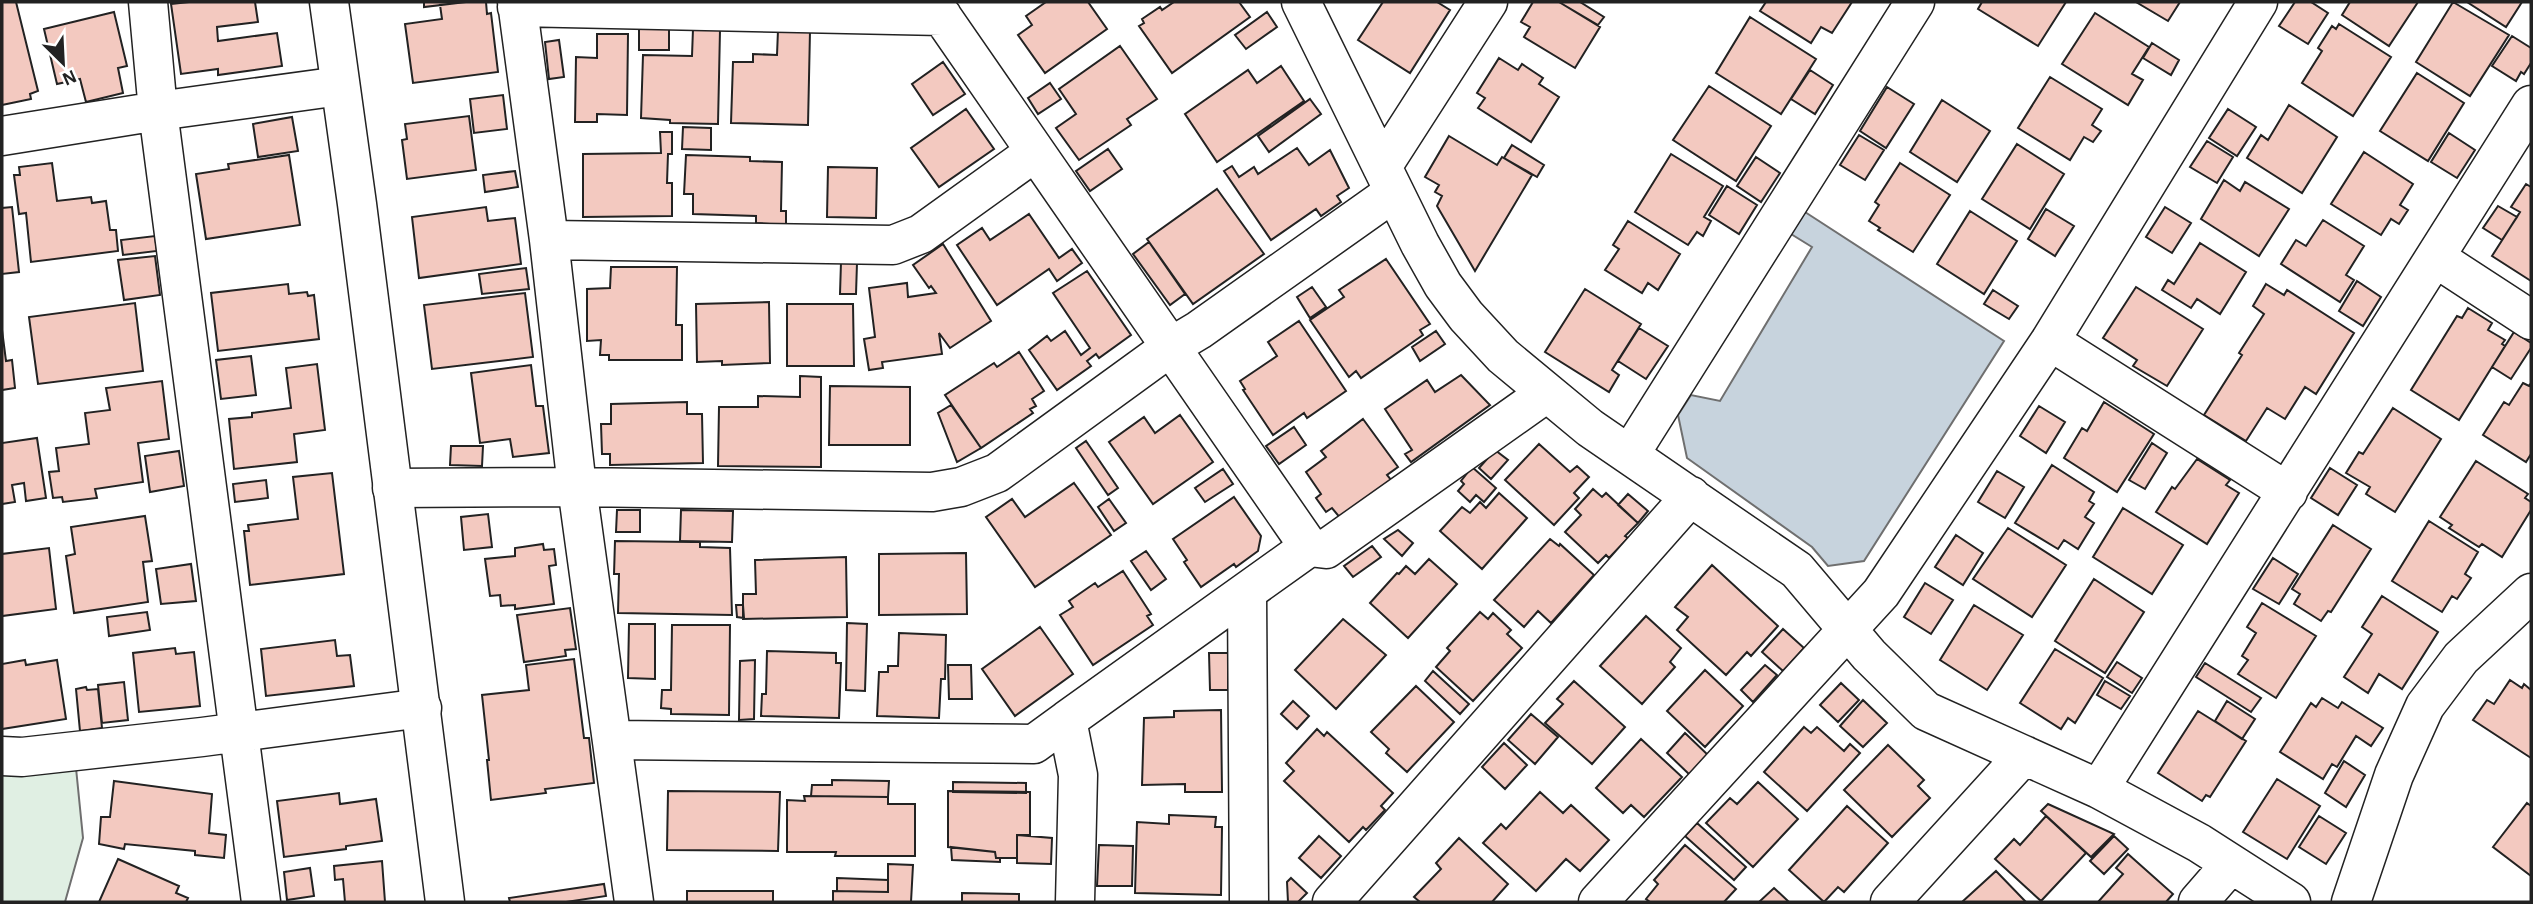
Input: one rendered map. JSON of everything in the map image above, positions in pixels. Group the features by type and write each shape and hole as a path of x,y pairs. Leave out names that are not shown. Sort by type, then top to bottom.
{"street":[{"path":"148,2 158,111 261,902"},
{"path":"329,2 445,902"},
{"path":"1301,2 1437,274 1466,316 1503,356 1545,394 1590,428 1797,570 1869,655 1926,711 2099,789 2199,843 2291,902"},
{"path":"392,488 577,487 932,492 961,487 997,473 1169,348 1199,330 1388,179 1489,2"},
{"path":"1630,454 1915,2"},
{"path":"1598,902 1881,593 2050,341 2259,2"},
{"path":"634,902 577,487 549,240 517,4 937,9 1309,547"},
{"path":"2,136 340,86"},
{"path":"2099,789 2531,105"},
{"path":"549,240 893,245 921,234 1035,152"},
{"path":"2436,258 2531,320"},
{"path":"2050,341 2288,492"},
{"path":"613,740 1034,744 1309,547 1325,549 1545,394"},
{"path":"1332,902 1691,496"},
{"path":"1247,592 1250,902"},
{"path":"2351,902 2394,775 2425,706 2461,658 2531,593"},
{"path":"2,756 50,754 422,708"},
{"path":"1068,720 1078,775 1076,902"},
{"path":"1890,902 2024,755"},
{"path":"2198,902 2231,864"}],"green space":[{"path":"76,768 83,838 65,902 2,902 2,773"}],"shaded area":[{"path":"1805,212 2004,341 1864,561 1828,566 1812,547 1687,458 1678,415 1691,395 1720,401 1812,247 1791,234"}],"building":[{"path":"2,2 16,2 38,91 30,94 31,99 2,105"},
{"path":"255,2 258,22 217,27 218,41 277,33 282,66 218,75 218,69 181,74 171,4"},
{"path":"424,2 466,2 424,7"},
{"path":"486,2 487,14 491,13 498,72 413,83 405,24 442,19 440,5"},
{"path":"1046,2 1088,2 1107,29 1045,73 1018,35 1032,25 1026,16"},
{"path":"1174,2 1239,2 1250,17 1172,73 1139,26 1144,23 1142,19 1160,7 1162,10"},
{"path":"1383,2 1437,2 1450,10 1410,73 1358,40"},
{"path":"1533,2 1559,2 1600,27 1575,68 1524,37 1530,27 1521,22"},
{"path":"1559,2 1580,2 1604,17 1598,25"},
{"path":"1766,2 1852,2 1832,33 1821,27 1811,43 1760,11"},
{"path":"1982,2 2066,2 2038,46 1978,9"},
{"path":"2136,2 2180,2 2168,21"},
{"path":"2295,2 2311,2 2328,13 2308,44 2279,26"},
{"path":"2350,2 2418,2 2389,46 2342,15"},
{"path":"2453,2 2509,35 2470,96 2416,62"},
{"path":"2467,2 2522,2 2506,27"},
{"path":"114,12 127,66 118,68 123,93 86,102 80,79 57,84 44,29"},
{"path":"1267,12 1277,27 1246,49 1235,35"},
{"path":"2095,13 2149,47 2132,74 2143,80 2128,105 2062,64"},
{"path":"1750,17 1816,59 1781,114 1716,73"},
{"path":"2339,24 2391,57 2353,116 2302,83 2322,51 2318,48 2332,26 2336,29"},
{"path":"639,28 669,29 669,50 639,50"},
{"path":"693,29 720,30 718,124 670,123 670,120 641,118 643,55 692,56"},
{"path":"778,30 810,31 808,125 731,123 733,62 753,62 753,54 777,55"},
{"path":"597,34 628,34 627,115 597,114 597,122 575,122 576,57 597,58"},
{"path":"2512,36 2531,48 2531,63 2516,81 2492,66"},
{"path":"559,40 564,77 549,79 545,42"},
{"path":"2152,43 2179,60 2171,75 2143,58"},
{"path":"1120,46 1157,99 1127,119 1131,125 1079,160 1056,128 1076,114 1059,89"},
{"path":"1499,58 1518,70 1522,64 1543,78 1539,84 1559,97 1531,142 1478,108 1485,98 1477,93"},
{"path":"943,62 965,94 933,115 912,84"},
{"path":"1281,66 1304,101 1217,162 1185,114 1248,70 1257,83"},
{"path":"1810,70 1833,85 1815,114 1791,99"},
{"path":"2417,73 2464,103 2428,161 2380,131"},
{"path":"2050,77 2102,109 2092,125 2101,131 2093,142 2084,137 2070,160 2018,128"},
{"path":"1050,83 1061,99 1038,114 1028,98"},
{"path":"1709,86 1771,126 1736,181 1673,140"},
{"path":"1887,87 1914,104 1886,148 1860,131"},
{"path":"503,95 507,129 474,133 470,99"},
{"path":"1310,99 1321,114 1269,152 1258,136"},
{"path":"1942,100 1990,131 1957,182 1910,152"},
{"path":"2289,105 2337,137 2302,193 2247,158 2261,135 2268,140"},
{"path":"966,109 994,149 939,187 911,148"},
{"path":"2228,109 2256,127 2237,156 2209,138"},
{"path":"469,116 476,170 407,179 402,140 407,139 405,124"},
{"path":"292,117 298,151 258,157 253,124"},
{"path":"683,127 711,128 711,150 682,149"},
{"path":"660,132 672,132 672,154 668,154 667,183 672,183 672,216 583,217 583,154 661,153"},
{"path":"2449,133 2475,150 2457,178 2431,162"},
{"path":"1859,135 1884,150 1865,180 1840,165"},
{"path":"1449,136 1497,165 1502,157 1532,175 1475,271 1437,206 1442,196 1435,192 1439,185 1425,177"},
{"path":"2207,141 2233,157 2217,183 2190,167"},
{"path":"2017,144 2064,174 2030,229 1982,199"},
{"path":"1512,145 1544,165 1537,177 1504,158"},
{"path":"1297,148 1309,165 1330,150 1349,188 1337,196 1341,202 1321,216 1316,209 1271,240 1224,171 1232,166 1239,177 1254,167 1258,174"},
{"path":"1108,149 1122,169 1090,191 1076,171"},
{"path":"2364,152 2413,184 2400,205 2408,210 2399,224 2391,219 2381,235 2331,204"},
{"path":"1671,154 1723,186 1704,217 1711,221 1703,236 1697,232 1688,245 1635,212"},
{"path":"289,155 300,225 206,239 196,174 229,169 228,164"},
{"path":"686,155 750,157 750,161 782,162 781,211 786,211 786,225 756,223 756,216 693,214 693,194 684,194"},
{"path":"1756,157 1780,173 1761,202 1737,186"},
{"path":"52,163 57,201 91,197 92,203 106,201 110,230 116,230 118,251 31,262 26,213 19,214 14,175 20,175 19,167"},
{"path":"1900,163 1950,195 1913,252 1878,230 1880,228 1869,221 1879,205 1875,202"},
{"path":"828,167 877,168 876,218 827,217"},
{"path":"515,171 518,187 485,192 483,175"},
{"path":"2224,180 2240,191 2245,182 2289,209 2259,256 2201,219"},
{"path":"2526,184 2531,187 2531,281 2492,256 2520,212 2511,207"},
{"path":"1727,186 1757,205 1739,234 1709,215"},
{"path":"1217,189 1264,254 1193,304 1147,239"},
{"path":"2498,206 2517,217 2502,240 2483,228"},
{"path":"12,207 19,272 2,274 2,208"},
{"path":"486,207 488,221 515,218 521,264 419,278 412,217"},
{"path":"2165,207 2191,223 2172,253 2146,237"},
{"path":"2046,209 2074,226 2055,256 2028,239"},
{"path":"1970,211 2017,241 1984,294 1937,264"},
{"path":"1029,214 1059,258 1072,249 1082,263 1057,281 1049,269 997,305 957,245 982,228 990,240"},
{"path":"2323,220 2364,246 2346,275 2354,280 2340,302 2281,264 2296,240 2306,246"},
{"path":"1628,221 1680,254 1658,290 1648,283 1642,293 1605,270 1619,249 1613,245"},
{"path":"155,236 157,251 123,255 121,240"},
{"path":"1149,242 1185,294 1170,305 1133,254"},
{"path":"2200,243 2246,272 2220,314 2197,299 2191,308 2162,290 2168,280 2174,284"},
{"path":"943,244 991,321 950,348 939,333 942,354 882,362 883,368 869,370 864,339 875,337 869,288 907,283 908,297 936,293 931,286 929,288 913,265"},
{"path":"155,256 160,295 124,300 118,260"},
{"path":"1386,259 1430,324 1420,330 1423,335 1361,378 1356,371 1349,377 1310,320 1344,297 1339,290"},
{"path":"841,262 857,263 856,294 840,294"},
{"path":"611,267 677,267 676,325 682,325 682,360 609,360 609,355 600,355 601,340 587,341 587,289 610,288"},
{"path":"526,268 529,289 482,294 479,274"},
{"path":"1087,271 1131,335 1099,358 1096,354 1087,361 1091,366 1057,390 1029,350 1047,336 1051,341 1065,331 1081,355 1090,348 1053,293"},
{"path":"2357,281 2381,297 2363,326 2339,311"},
{"path":"288,284 289,294 307,292 308,296 314,295 319,339 218,351 211,293"},
{"path":"2266,284 2284,295 2287,290 2354,333 2316,394 2305,387 2285,419 2267,408 2246,441 2204,415 2264,314 2253,306"},
{"path":"1312,287 1326,307 1310,318 1297,297"},
{"path":"2136,287 2203,329 2167,386 2133,366 2137,360 2103,338"},
{"path":"1585,289 1641,324 1612,370 1619,375 1609,392 1545,352"},
{"path":"1993,290 2018,306 2009,319 1984,304"},
{"path":"525,293 533,357 432,369 424,305"},
{"path":"769,302 770,363 722,365 722,361 697,362 696,304"},
{"path":"135,303 143,371 38,384 29,317"},
{"path":"787,304 853,304 854,366 787,366"},
{"path":"2468,308 2492,323 2488,330 2505,340 2502,344 2505,346 2459,420 2411,390 2457,316 2462,318"},
{"path":"1299,321 1346,391 1307,418 1304,413 1273,435 1243,390 1245,389 1240,381 1277,356 1268,342"},
{"path":"1639,328 1668,346 1646,379 1618,361"},
{"path":"2,330 6,361 12,360 15,388 2,390"},
{"path":"1436,331 1445,344 1420,361 1412,347"},
{"path":"2514,332 2531,343 2531,348 2511,379 2492,367"},
{"path":"1019,352 1044,391 1032,399 1036,406 1030,409 1033,413 981,448 945,395 994,363 997,367"},
{"path":"251,356 256,395 221,399 216,360"},
{"path":"317,364 325,430 294,434 297,462 234,469 229,419 291,408 286,368"},
{"path":"531,365 536,406 543,406 549,453 513,457 510,439 480,443 471,373"},
{"path":"1461,375 1490,405 1411,462 1405,454 1412,450 1385,409 1427,380 1435,392"},
{"path":"800,376 821,377 821,467 718,466 719,407 758,407 758,396 800,397"},
{"path":"162,381 169,439 138,443 143,482 95,489 97,498 63,502 62,497 53,498 49,472 59,471 56,448 89,444 85,413 110,410 106,388"},
{"path":"2523,383 2529,386 2531,383 2531,454 2526,462 2483,435 2504,402 2509,405"},
{"path":"830,386 910,387 910,445 829,445"},
{"path":"687,402 687,414 702,414 703,463 610,465 610,454 602,454 601,424 611,424 611,404"},
{"path":"2104,402 2154,434 2117,492 2064,458 2082,428 2087,431"},
{"path":"951,405 981,448 957,462 938,413"},
{"path":"2039,406 2065,422 2046,453 2020,436"},
{"path":"2393,408 2441,439 2395,512 2366,494 2370,487 2346,473 2359,452 2363,454"},
{"path":"1180,415 1213,462 1153,504 1109,442 1144,417 1155,433"},
{"path":"1363,419 1398,467 1387,475 1392,481 1341,519 1332,508 1326,512 1316,498 1321,494 1306,472 1326,457 1321,451"},
{"path":"1294,427 1306,445 1279,464 1266,446"},
{"path":"37,438 46,498 26,501 24,483 12,485 15,502 2,504 2,443"},
{"path":"1086,441 1118,488 1108,495 1076,448"},
{"path":"2152,443 2167,453 2145,489 2129,480"},
{"path":"1539,444 1570,472 1577,466 1589,477 1574,493 1579,498 1554,525 1505,480"},
{"path":"451,446 483,446 482,466 450,465"},
{"path":"1495,450 1508,460 1491,479 1479,468"},
{"path":"179,451 184,486 150,492 145,456"},
{"path":"2197,459 2230,480 2226,485 2239,493 2207,544 2156,512 2172,487 2175,489"},
{"path":"2476,461 2528,494 2525,498 2531,502 2531,510 2502,557 2482,544 2479,547 2449,528 2452,525 2440,517"},
{"path":"2052,465 2094,492 2089,501 2094,504 2085,517 2094,523 2078,549 2064,540 2058,549 2015,523"},
{"path":"1472,467 1496,488 1484,502 1476,495 1470,502 1458,491 1464,484 1461,481"},
{"path":"2330,468 2357,485 2338,515 2311,498"},
{"path":"1223,469 1233,484 1205,502 1195,488"},
{"path":"1997,471 2024,487 2005,518 1978,502"},
{"path":"332,473 344,574 250,585 244,531 249,531 248,525 298,519 293,477"},
{"path":"266,480 268,498 235,502 233,484"},
{"path":"1074,483 1111,535 1035,587 986,517 1012,499 1025,517"},
{"path":"1593,489 1602,497 1606,493 1638,523 1609,558 1606,555 1598,563 1565,532 1581,515 1575,509"},
{"path":"1499,493 1527,518 1482,569 1440,531 1462,507 1470,513 1480,502 1486,508"},
{"path":"1628,494 1648,511 1638,523 1618,505"},
{"path":"1234,497 1261,536 1258,551 1201,587 1173,539"},
{"path":"1109,499 1126,523 1114,531 1098,507"},
{"path":"2123,508 2183,545 2152,594 2093,557"},
{"path":"617,510 640,510 640,532 616,532"},
{"path":"681,510 733,511 732,542 680,541"},
{"path":"488,514 492,547 464,550 461,517"},
{"path":"145,516 152,561 143,562 148,602 74,613 66,556 75,554 71,527"},
{"path":"2429,521 2478,552 2465,574 2471,578 2457,599 2452,596 2442,612 2392,581"},
{"path":"2333,525 2371,549 2331,612 2328,611 2321,621 2294,604 2300,594 2292,589"},
{"path":"2008,528 2066,565 2032,617 1973,579"},
{"path":"1398,530 1413,543 1402,556 1384,539"},
{"path":"1956,535 1983,553 1963,585 1935,567"},
{"path":"1550,539 1559,546 1560,544 1594,575 1551,623 1538,611 1524,627 1494,600"},
{"path":"615,541 700,542 700,547 730,548 732,615 618,613 619,574 614,574"},
{"path":"543,544 544,550 554,549 556,565 549,566 554,604 515,609 515,605 501,606 500,595 490,596 485,559 515,556 515,548"},
{"path":"1372,546 1381,557 1353,577 1344,566"},
{"path":"49,548 56,609 2,616 2,554"},
{"path":"1146,551 1166,579 1151,590 1131,561"},
{"path":"966,553 967,614 879,615 879,554"},
{"path":"846,557 847,617 743,619 743,594 756,594 755,560"},
{"path":"2273,558 2298,574 2279,604 2253,589"},
{"path":"1429,559 1457,584 1408,638 1370,603 1406,566 1415,574"},
{"path":"191,564 196,601 161,604 156,569"},
{"path":"1712,565 1778,626 1751,656 1747,652 1726,675 1677,630 1688,617 1675,607"},
{"path":"1123,571 1151,614 1147,616 1153,625 1093,665 1060,615 1073,607 1069,601 1095,583 1098,587"},
{"path":"2094,579 2144,612 2105,673 2055,641"},
{"path":"1925,583 1953,600 1931,634 1904,617"},
{"path":"2382,596 2438,632 2402,689 2379,674 2368,693 2344,677 2372,634 2362,627"},
{"path":"2262,603 2316,636 2276,698 2238,674 2248,660 2242,656 2256,633 2247,627"},
{"path":"736,605 743,605 744,618 737,617"},
{"path":"1974,605 2023,635 1987,690 1940,660"},
{"path":"570,608 576,649 565,650 566,656 524,662 517,615"},
{"path":"147,612 150,630 109,636 107,617"},
{"path":"1480,612 1488,619 1493,613 1511,630 1507,634 1522,648 1473,701 1436,667 1450,651 1447,648"},
{"path":"1646,616 1681,648 1670,662 1675,667 1642,704 1600,666"},
{"path":"1343,619 1386,655 1336,709 1295,670"},
{"path":"847,623 867,624 865,691 846,690"},
{"path":"629,624 655,624 655,679 628,678"},
{"path":"672,625 730,625 729,715 671,714 671,709 661,708 662,690 671,690"},
{"path":"1040,627 1073,674 1015,716 982,669"},
{"path":"1783,629 1804,648 1783,671 1762,652"},
{"path":"899,633 946,635 945,679 941,679 939,718 877,716 879,672 888,672 888,666 898,666"},
{"path":"335,640 337,656 350,655 354,686 266,696 261,649"},
{"path":"175,648 176,654 194,652 200,706 139,712 133,653"},
{"path":"2055,649 2103,678 2075,723 2068,718 2061,729 2020,703"},
{"path":"767,651 836,653 836,663 841,663 839,718 761,716 762,694 766,694"},
{"path":"1209,653 1228,653 1228,690 1210,690"},
{"path":"574,659 584,738 589,738 594,783 491,800 482,695 529,690 526,665"},
{"path":"25,660 26,665 57,660 66,719 2,729 2,664"},
{"path":"755,660 754,719 739,720 740,661"},
{"path":"2117,662 2142,678 2132,693 2107,677"},
{"path":"2205,663 2261,698 2251,712 2196,677"},
{"path":"948,665 971,665 972,699 949,699"},
{"path":"1765,665 1777,675 1753,702 1741,690"},
{"path":"1705,670 1743,706 1705,747 1667,711"},
{"path":"1433,671 1469,704 1460,714 1425,681"},
{"path":"2510,680 2522,688 2524,684 2531,690 2531,758 2473,720 2487,700 2494,704"},
{"path":"1574,681 1625,727 1592,764 1545,723 1563,704 1557,699"},
{"path":"2105,681 2130,696 2121,709 2097,695"},
{"path":"124,682 128,720 102,723 98,685"},
{"path":"1841,683 1859,700 1838,722 1820,705"},
{"path":"1416,686 1454,722 1407,772 1386,753 1389,749 1371,732"},
{"path":"86,687 87,690 98,689 102,728 80,731 76,689"},
{"path":"2322,698 2338,708 2342,702 2383,728 2371,746 2356,736 2337,767 2332,764 2323,779 2280,752 2311,703 2316,707"},
{"path":"1863,700 1887,723 1863,747 1840,726"},
{"path":"1293,701 1309,716 1297,729 1281,714"},
{"path":"2227,701 2255,719 2242,739 2215,721"},
{"path":"1221,710 1222,792 1185,792 1185,784 1142,785 1144,718 1174,717 1174,711"},
{"path":"2198,711 2246,741 2210,797 2206,795 2202,801 2158,773"},
{"path":"1531,714 1558,737 1535,764 1508,740"},
{"path":"1804,727 1811,733 1817,727 1844,751 1850,744 1860,753 1807,811 1764,772"},
{"path":"1317,729 1324,736 1327,732 1393,793 1381,806 1385,810 1366,830 1363,827 1349,842 1284,781 1294,771 1286,763"},
{"path":"1685,733 1709,756 1691,776 1667,753"},
{"path":"1641,739 1682,777 1644,817 1631,805 1623,813 1596,788"},
{"path":"1504,743 1527,765 1505,789 1482,767"},
{"path":"1888,745 1924,780 1918,786 1930,798 1892,837 1844,790"},
{"path":"2344,761 2365,775 2346,807 2325,793"},
{"path":"2277,779 2320,806 2287,859 2243,832"},
{"path":"832,780 889,781 888,797 811,796 812,785 832,785"},
{"path":"114,781 212,794 209,833 226,835 224,858 195,855 195,851 125,844 124,849 99,844 101,817 110,817"},
{"path":"953,782 1026,783 1026,793 953,792"},
{"path":"1758,782 1798,819 1753,867 1706,823 1730,798 1737,804"},
{"path":"668,791 780,792 778,851 667,850"},
{"path":"948,791 1030,792 1030,835 1017,835 1017,858 996,858 995,852 948,847"},
{"path":"1540,792 1563,813 1571,805 1609,840 1580,871 1566,859 1536,891 1483,843 1501,824 1506,829"},
{"path":"339,793 340,804 376,799 382,841 284,857 277,801"},
{"path":"804,796 888,797 888,804 915,804 915,856 835,856 836,852 787,852 787,800 805,801"},
{"path":"2527,803 2531,806 2531,876 2493,847"},
{"path":"2048,804 2114,834 2091,857 2041,811"},
{"path":"1847,806 1888,843 1844,892 1838,887 1824,902 1789,870"},
{"path":"1169,815 1216,817 1215,827 1222,827 1221,895 1135,893 1137,822 1169,824"},
{"path":"2046,816 2086,853 2041,901 1995,859 2014,839 2020,845"},
{"path":"2319,816 2346,833 2326,864 2299,847"},
{"path":"1697,823 1746,867 1734,880 1685,836"},
{"path":"1017,835 1052,838 1051,864 1017,863"},
{"path":"1319,836 1341,856 1321,878 1299,858"},
{"path":"2114,836 2128,849 2104,874 2090,861"},
{"path":"1459,838 1508,884 1492,902 1420,902 1414,897 1441,869 1436,863"},
{"path":"1099,845 1133,846 1132,886 1097,886"},
{"path":"1685,845 1736,889 1724,902 1650,902 1646,899 1658,884 1654,880"},
{"path":"951,847 995,852 1000,862 952,860"},
{"path":"2128,854 2173,894 2166,902 2098,902 2123,874 2116,868"},
{"path":"118,859 179,886 176,893 188,898 186,902 99,902"},
{"path":"382,861 385,902 345,902 343,879 335,880 334,866"},
{"path":"888,864 913,865 911,902 833,902 833,891 888,892"},
{"path":"310,868 314,896 287,900 284,872"},
{"path":"1996,871 2026,902 1962,902"},
{"path":"837,878 888,880 888,892 837,891"},
{"path":"1291,878 1307,893 1298,902 1288,902 1287,882"},
{"path":"604,884 606,896 566,902 510,902 509,898"},
{"path":"1774,888 1789,902 1759,902"},
{"path":"687,891 773,891 773,902 687,902"},
{"path":"962,893 1019,894 1019,902 962,902"}]}
